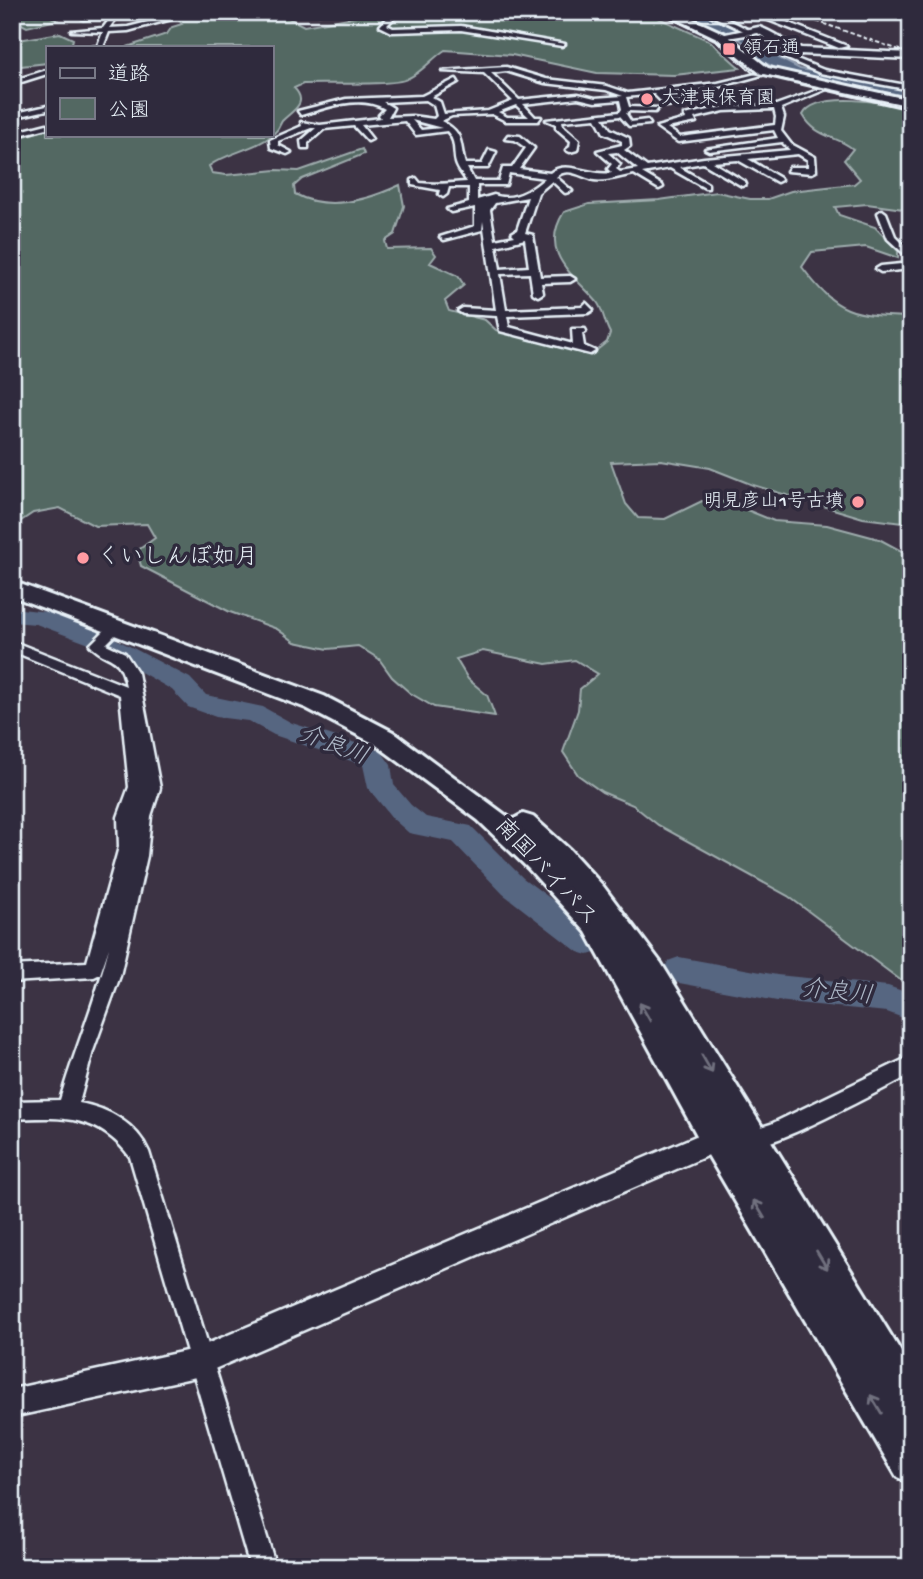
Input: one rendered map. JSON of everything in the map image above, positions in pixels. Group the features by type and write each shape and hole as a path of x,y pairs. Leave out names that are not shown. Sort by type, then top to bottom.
{"highway":[{"path":"668,12 725,35 753,65 767,72 911,104"},
{"name":"南国バイパス","path":"12,576 326,691 395,727 462,773 554,850 613,919 661,985 749,1140 911,1404"},
{"name":"南国バイパス","path":"12,588 315,702 384,738 487,813 538,860 596,924 717,1139 911,1463"}],"main road":[{"path":"752,12 898,68"},
{"path":"725,35 749,30 766,32 781,45 808,51 889,55 911,59"}],"street":[{"path":"386,12 393,16 383,26 392,30 461,29 562,44"},
{"path":"706,12 749,30"},
{"path":"111,20 83,20 118,13"},
{"path":"100,46 111,20 118,13"},
{"path":"283,13 308,17 328,13 338,18"},
{"path":"143,14 152,16"},
{"path":"106,33 163,20 172,21"},
{"path":"74,31 128,33 138,36"},
{"path":"808,51 786,57 822,72 908,86"},
{"path":"445,71 506,69 545,81 607,88 625,97"},
{"path":"486,71 532,116"},
{"path":"516,72 537,71"},
{"path":"12,83 46,72"},
{"path":"287,152 274,146 274,140 307,125 321,127 385,120 439,119 456,114 493,112 517,102 569,97 625,97 655,91 718,85 767,72"},
{"path":"12,92 46,81"},
{"path":"424,98 456,81"},
{"path":"780,106 827,86"},
{"path":"655,91 666,104 691,101"},
{"path":"569,97 588,117"},
{"path":"625,97 624,111 629,124 647,122"},
{"path":"300,114 358,99 424,98 435,102 439,119 456,132 462,149 459,162 472,184 478,229 444,237"},
{"path":"377,100 389,108 383,115 385,120"},
{"path":"443,101 448,101 456,114"},
{"path":"12,106 27,102"},
{"path":"776,127 780,106"},
{"path":"719,135 687,117 724,109 780,106 799,109"},
{"path":"12,116 46,108"},
{"path":"493,112 506,118 550,120 655,110"},
{"path":"550,120 560,123 559,126 575,140 572,149 601,151 626,146 626,140 607,131 598,116"},
{"path":"305,146 304,143 334,118"},
{"path":"693,120 661,127 678,140 776,127"},
{"path":"408,121 414,137"},
{"path":"358,123 368,139"},
{"path":"12,124 16,134 46,126"},
{"path":"776,127 783,140 812,159 812,170 790,169"},
{"path":"414,137 456,132"},
{"path":"414,137 456,132"},
{"path":"508,137 517,138 530,148 514,171"},
{"path":"709,149 783,140"},
{"path":"619,149 645,170"},
{"path":"601,151 616,164 612,169 618,174"},
{"path":"462,169 465,166 485,166 492,152"},
{"path":"597,178 704,160 799,152"},
{"path":"741,158 777,180"},
{"path":"704,160 742,184"},
{"path":"672,166 702,184 731,176"},
{"path":"516,233 522,233 535,197 559,170 569,167 597,178 612,190"},
{"path":"416,180 416,186 444,191 445,185 503,183 506,170 551,176 568,191"},
{"path":"634,171 659,187"},
{"path":"451,209 491,201 535,197"},
{"path":"477,215 479,206 491,201"},
{"path":"491,201 491,244 503,329 584,349 576,331 581,331"},
{"path":"882,213 891,237 911,257"},
{"path":"491,244 533,234 533,275 538,293"},
{"path":"881,269 911,266"},
{"path":"494,272 570,279"},
{"path":"463,311 500,313 588,310 586,306"},
{"path":"529,318 532,336"},
{"path":"12,974 94,970 122,897 152,788 131,673 120,656 97,645 115,628"},
{"path":"12,646 127,692 137,787 126,817 127,847 122,897 104,1003 84,1051 68,1108"},
{"path":"12,1403 201,1360 717,1139 749,1140 775,1132 911,1065"},
{"path":"12,1110 68,1108 116,1126 130,1138 139,1152 263,1567"}],"green space":[{"path":"12,12 42,12 57,20 27,27 12,19"},
{"path":"360,12 645,12 710,41 740,68 674,75 597,73 512,55 445,50 418,73 400,81 303,84 294,88 300,102 273,134 273,46 130,46 167,34 172,27 182,24 175,14 279,13 304,26 360,16"},
{"path":"60,33 73,39 71,46 46,46 46,63 21,66 12,63 12,41"},
{"path":"837,100 870,101 911,110 911,210 867,204 835,207 839,215 875,227 898,251 898,258 866,247 812,252 802,267 826,295 848,309 875,315 911,317 911,524 863,518 753,485 710,468 661,460 611,462 626,504 638,518 665,519 702,501 727,502 774,521 827,525 879,539 911,556 911,988 788,896 658,825 633,805 602,792 578,775 563,752 578,710 580,689 598,674 575,660 546,664 483,651 456,659 468,679 487,695 495,716 434,707 410,693 392,677 379,659 358,646 328,649 295,642 277,629 230,612 141,566 137,551 155,538 147,524 95,526 60,508 33,513 12,527 12,320 16,318 12,315 12,140 46,129 46,136 271,136 209,166 212,173 226,175 276,170 299,171 362,149 364,154 302,179 294,186 295,194 321,202 348,202 400,185 404,206 395,234 385,241 387,249 431,248 436,255 430,263 458,276 464,285 445,301 449,311 485,320 496,330 592,354 607,342 610,333 597,302 569,272 557,251 557,226 564,212 589,204 659,200 717,192 750,199 768,199 791,191 854,184 860,179 844,160 853,149 814,128 803,115 810,107"}],"water":[{"path":"678,12 699,12 759,38 769,44 779,58 800,69 911,88 911,97 786,73 761,61 753,49 739,39"}],"waterway":[{"path":"900,12 911,21"},
{"name":"介良川","path":"12,615 40,617 95,640"},
{"name":"介良川","path":"106,643 151,665 181,684 197,701 216,708 254,713 283,729 372,758 378,765 381,788 402,812 419,826 461,833 513,886 588,943"},
{"name":"介良川","path":"679,970 777,988 888,999 911,1008"}],"tram line":[{"path":"658,12 715,40 753,73 911,107"}],"railway":[{"path":"790,12 911,54"}],"place":[{"name":"領石通","path":"729,49"},
{"name":"大津東保育園","path":"647,99"},
{"name":"明見彦山1号古墳","path":"858,502"},
{"name":"くいしんぼ如月","path":"83,558"}]}
